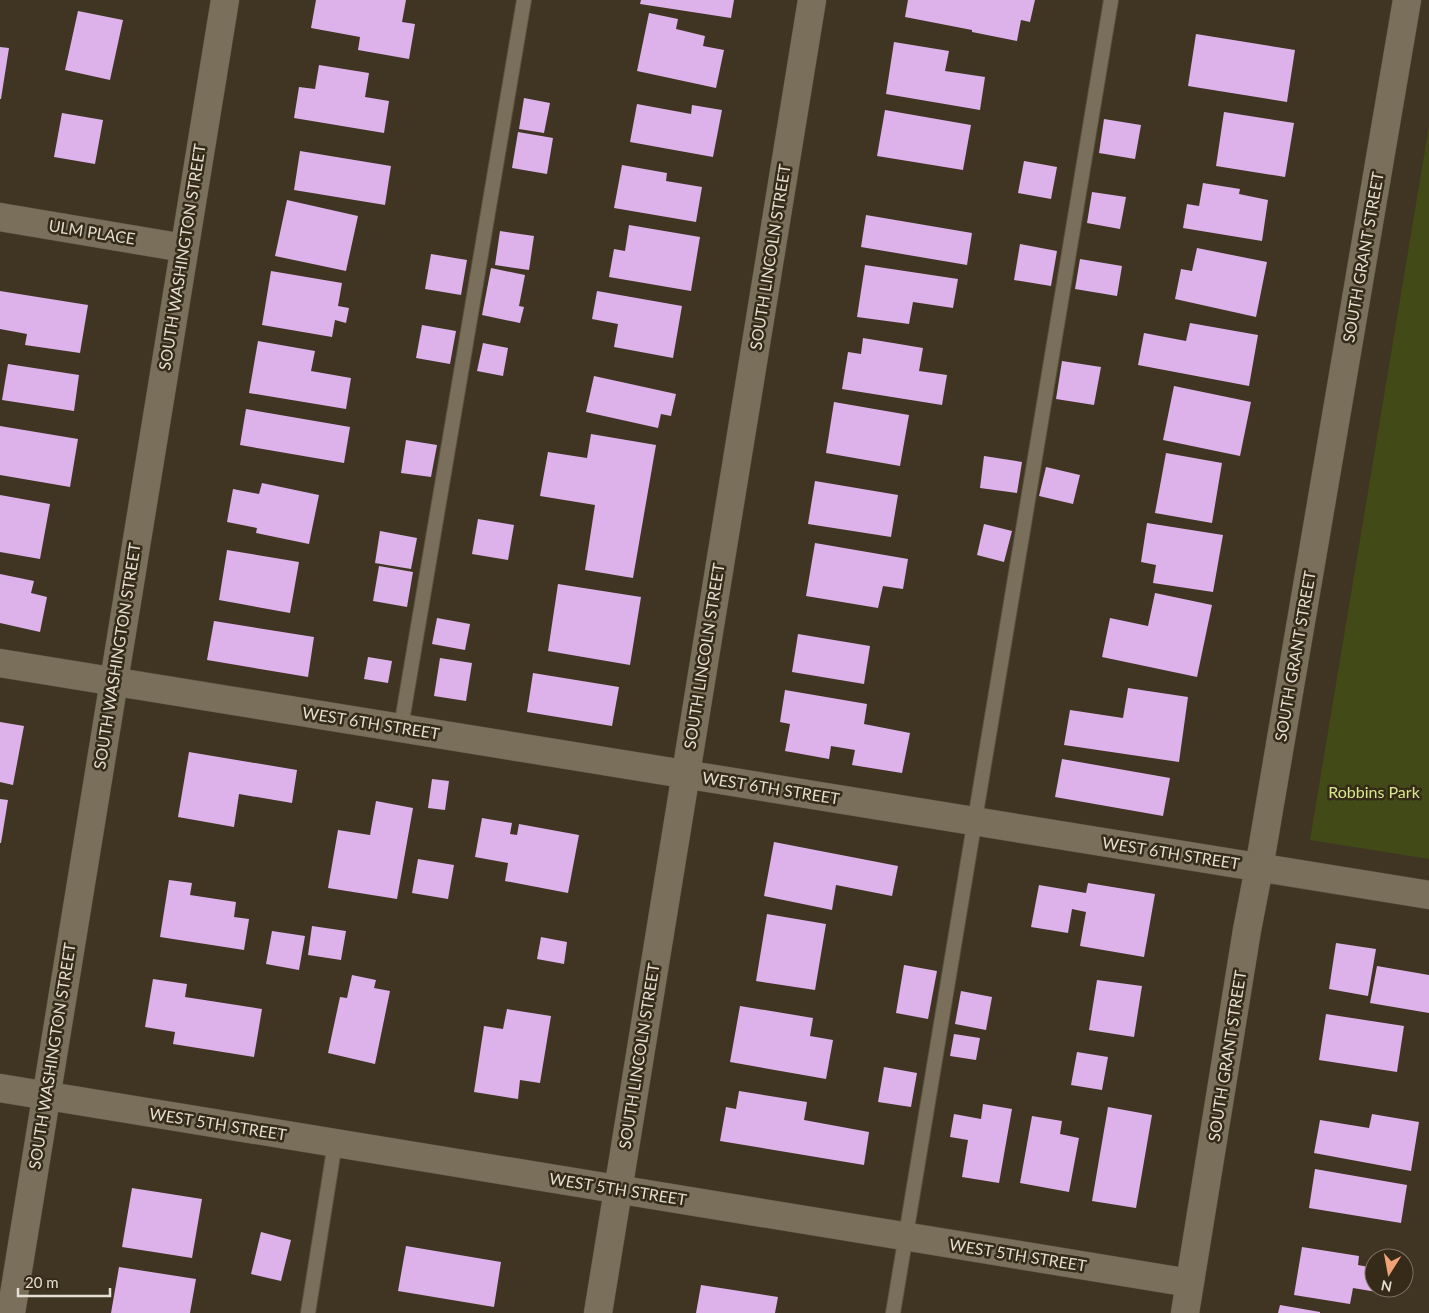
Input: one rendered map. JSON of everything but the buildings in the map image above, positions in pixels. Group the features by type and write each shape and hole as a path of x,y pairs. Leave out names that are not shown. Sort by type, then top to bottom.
{"street":[{"name":"SOUTH WASHINGTON STREET","path":"10,1313 225,0"},
{"name":"SOUTH LINCOLN STREET","path":"598,1313 812,0"},
{"name":"SOUTH GRANT STREET","path":"1185,1313 1247,930 1407,0"},
{"name":"ULM PLACE","path":"0,217 184,248"},
{"name":"WEST 6TH STREET","path":"0,663 1429,895"},
{"name":"WEST 5TH STREET","path":"0,1088 1190,1283"}],"lane":[{"path":"401,727 524,0"},
{"path":"893,1313 1111,0"},
{"path":"308,1313 335,1143"}],"green space":[{"name":"Robbins Park","path":"1429,126 1429,859 1310,840"}]}
